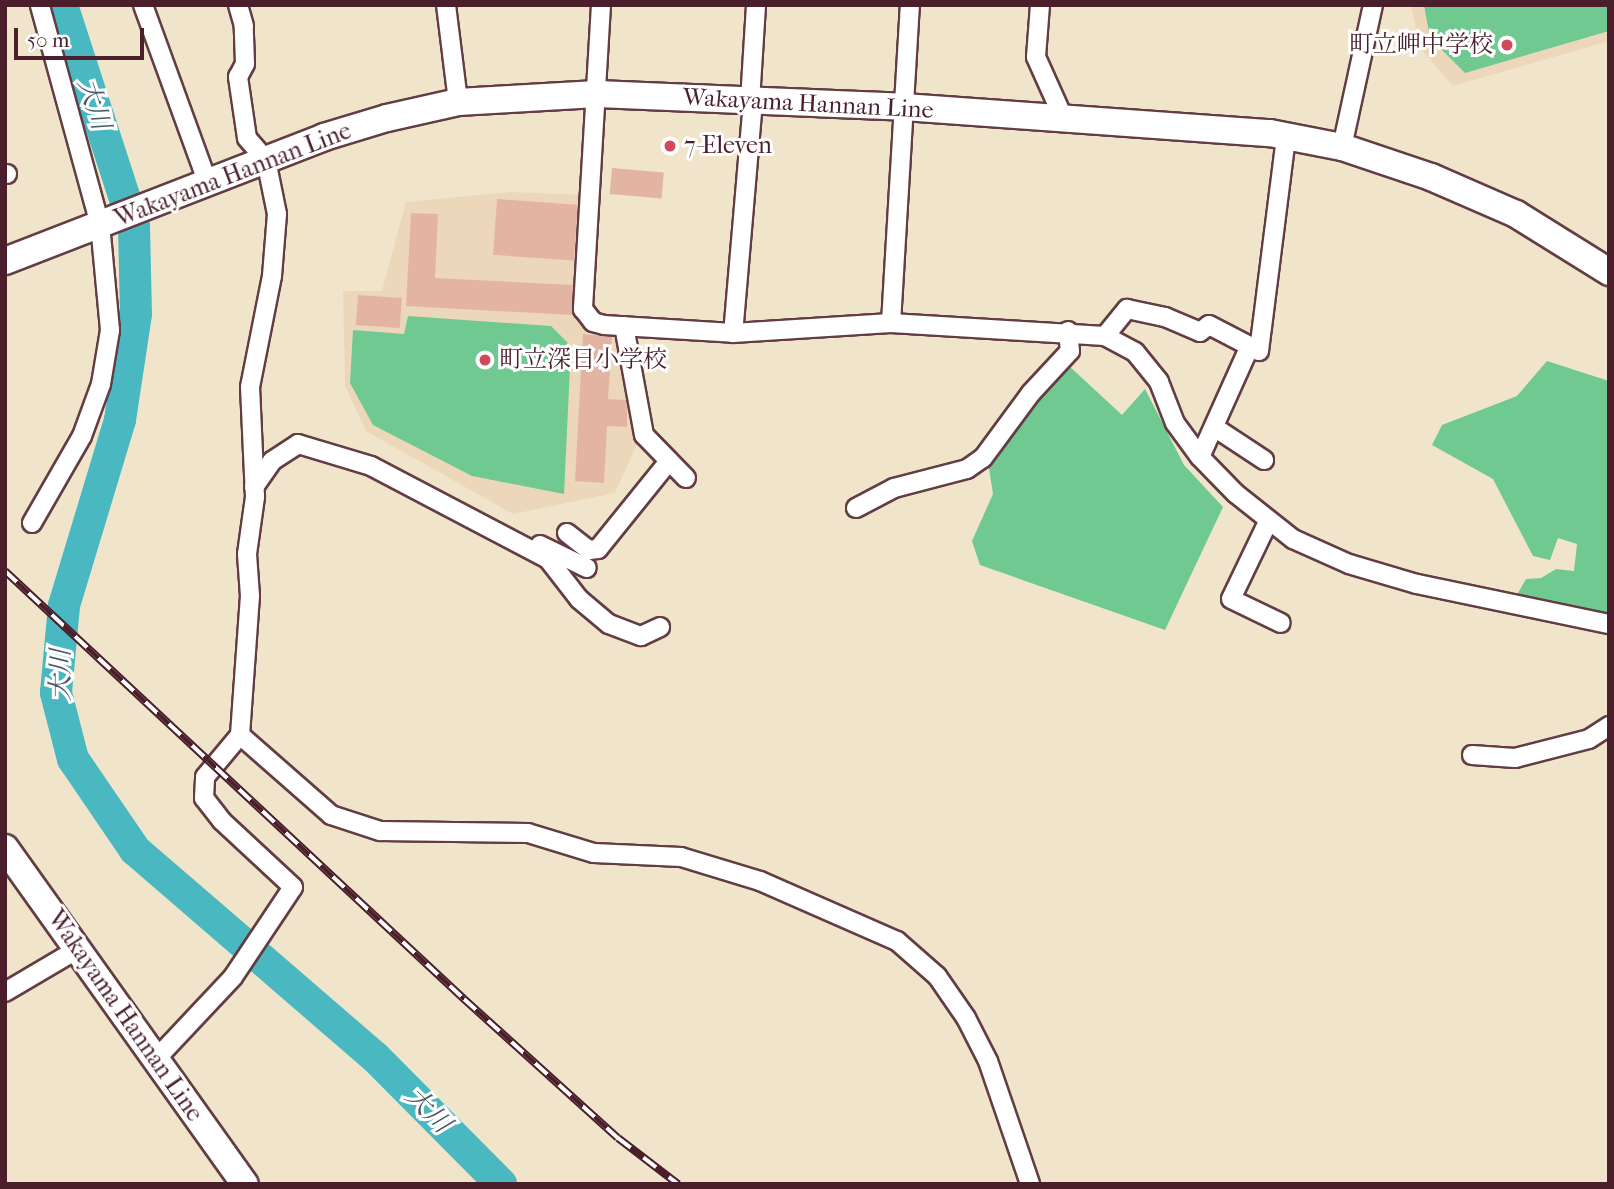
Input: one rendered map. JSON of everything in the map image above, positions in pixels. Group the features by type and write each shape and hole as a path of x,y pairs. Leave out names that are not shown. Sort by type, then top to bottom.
{"main road":[{"name":"Wakayama Hannan Line","path":"5,261 266,160 374,122 458,102 597,94 904,107 1286,136 1342,147 1431,177 1516,214 1609,272"},
{"name":"Wakayama Hannan Line","path":"5,848 245,1184"}],"street":[{"path":"32,523 82,436 102,384 110,330 104,224 40,5"},
{"path":"143,5 208,184"},
{"path":"156,1059 233,976 269,918 293,887 222,821 204,798 205,777 240,735 250,596 247,554 254,487 250,387 272,276 277,215 266,160 247,138 238,77 245,64 244,26 238,5"},
{"path":"446,5 458,102"},
{"path":"601,5 583,309 593,322 733,333 891,323 1068,331 1105,336 1135,352 1159,382 1175,423 1200,457 1268,522 1349,564 1417,584 1609,624"},
{"path":"733,333 752,101 756,5"},
{"path":"891,323 910,5"},
{"path":"1040,5 1036,57 1063,117"},
{"path":"1342,147 1373,5"},
{"path":"1105,336 1127,309 1165,317 1200,332 1209,325 1259,351 1286,136"},
{"path":"624,326 644,435 686,478"},
{"path":"856,508 894,488 967,469 983,458 1031,393 1070,351 1068,331"},
{"path":"1200,457 1250,346"},
{"path":"1214,427 1264,460"},
{"path":"254,487 272,461 298,444 371,466 503,538 548,559 579,599 609,624 641,636 660,627"},
{"path":"567,533 589,550 598,550 669,461"},
{"path":"1268,522 1231,598 1281,623"},
{"path":"503,538 534,542 587,568"},
{"path":"1472,755 1515,758 1589,739 1609,726"},
{"path":"240,735 331,814 380,831 528,833 594,853 681,857 760,881 897,941 937,976 966,1018 988,1060 1030,1184"},
{"path":"5,992 78,949"}],"shaded area":[{"name":"町立岬中学校","path":"1411,5 1609,5 1609,41 1453,86 1420,48"},
{"name":"町立深日小学校","path":"508,192 585,195 577,313 622,333 639,440 615,493 513,514 366,431 345,386 343,291 382,291 406,202"}],"green space":[{"name":"町立岬中学校","path":"1424,5 1609,5 1609,31 1465,73 1430,38"},
{"path":"408,316 551,326 571,346 564,494 472,476 373,425 350,383 353,330 404,334"},
{"path":"1547,361 1609,381 1609,619 1514,600 1526,579 1541,578 1556,569 1574,571 1577,544 1558,538 1550,560 1533,556 1493,479 1432,445 1442,425 1517,396"},
{"path":"1068,365 1122,415 1145,389 1184,465 1223,507 1165,630 980,565 972,541 993,494 988,462 1026,408"}],"building":[{"path":"612,168 664,173 662,198 610,194"},
{"path":"497,199 578,205 574,261 493,255"},
{"path":"411,213 438,214 435,278 573,285 572,315 406,306"},
{"path":"358,295 402,298 400,328 356,325"},
{"path":"583,334 612,337 608,399 626,400 627,427 607,426 604,483 575,481"}],"waterway":[{"name":"大川","path":"62,5 134,227 136,314 120,420 64,606 56,693 73,759 135,850 375,1057 501,1184"}],"railway":[{"path":"5,571 464,999 618,1138 678,1184"}],"place":[{"name":"町立岬中学校","path":"1507,45"},
{"name":"7-Eleven","path":"670,146"},
{"name":"町立深日小学校","path":"485,360"}]}
